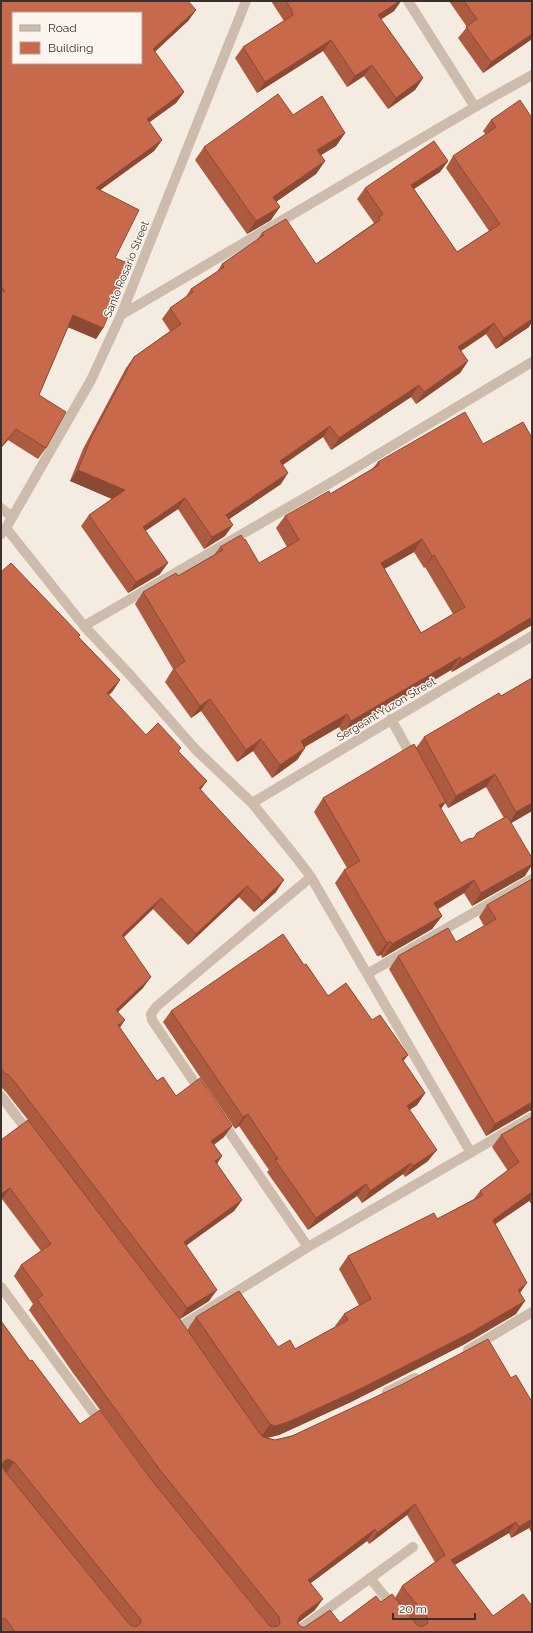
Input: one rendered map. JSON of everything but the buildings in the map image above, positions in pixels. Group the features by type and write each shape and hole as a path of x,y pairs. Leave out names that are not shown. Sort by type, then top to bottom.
{"street":[{"name":"Santo Rosario Street","path":"3,531 91,380 121,315 246,1"},
{"path":"408,1 475,107"},
{"path":"121,315 532,75"},
{"path":"84,626 337,479 532,362"},
{"path":"1,508 12,517"},
{"path":"3,531 84,626 131,676 196,750 252,803 311,877 471,1153"},
{"name":"Sergeant Yuzon Street","path":"252,803 532,636"},
{"path":"391,719 417,766"},
{"path":"206,1098 152,1020 152,1014 157,1006 311,877"},
{"path":"367,974 532,879"},
{"path":"1,1096 34,1140"},
{"path":"214,1111 308,1247"},
{"path":"168,1316 180,1331 308,1247 532,1117"},
{"path":"1,1287 109,1434"},
{"path":"462,1353 532,1312"},
{"path":"379,1396 427,1372"},
{"path":"296,1632 413,1547"},
{"path":"370,1578 399,1614"}]}
